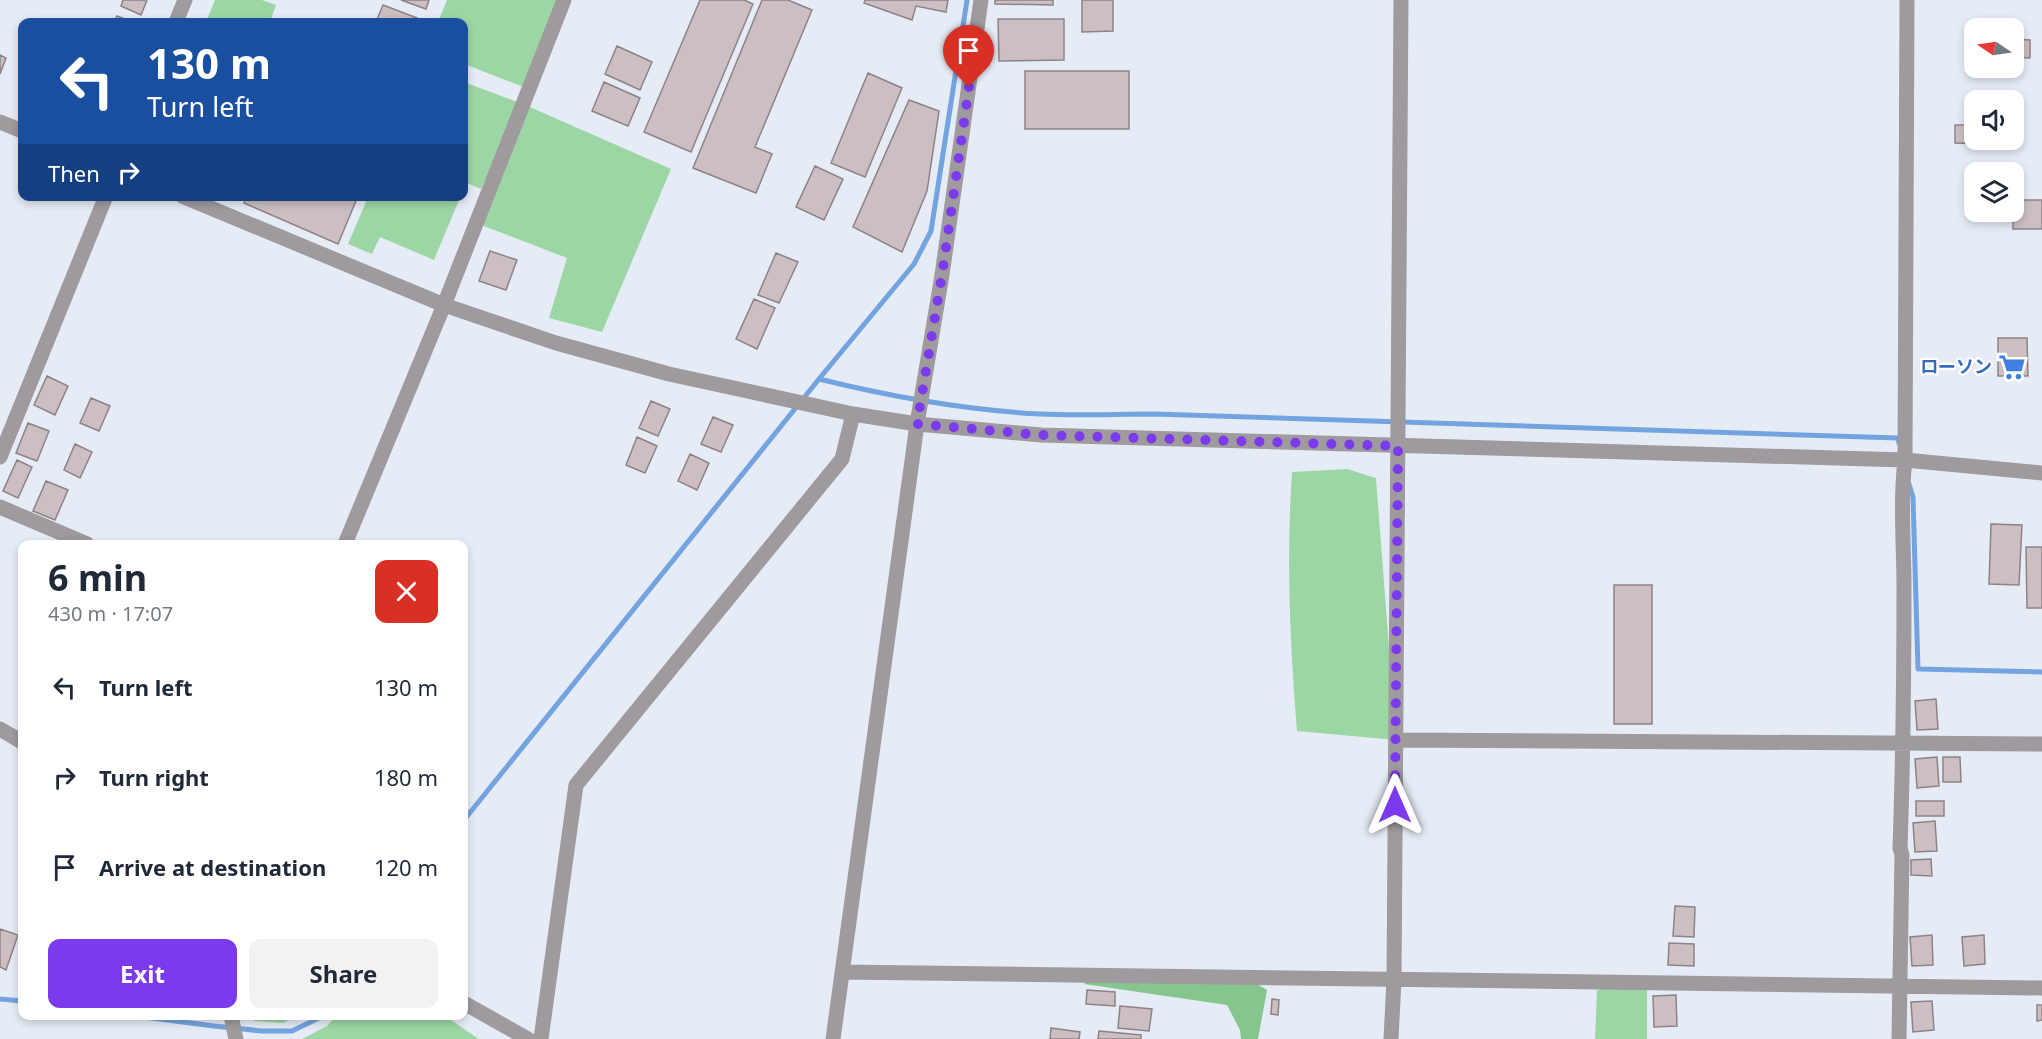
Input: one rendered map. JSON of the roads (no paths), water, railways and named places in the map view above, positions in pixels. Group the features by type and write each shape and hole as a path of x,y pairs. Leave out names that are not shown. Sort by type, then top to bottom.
{"street":[{"path":"177,18 184,0"},
{"path":"347,540 444,305 564,0"},
{"path":"833,1039 917,424 942,275 981,0"},
{"path":"1391,1039 1394,980 1401,0"},
{"path":"1899,1039 1907,0"},
{"path":"0,122 18,129"},
{"path":"0,457 104,201"},
{"path":"194,201 444,305 556,343 669,374 853,414 917,424 1041,435 1905,460 2042,473"},
{"path":"541,1039 576,784 842,459 853,414"},
{"path":"0,507 78,540"},
{"path":"0,729 18,740"},
{"path":"1395,740 2042,744"},
{"path":"842,972 2042,987"},
{"path":"468,1005 528,1039"},
{"path":"232,1020 236,1039"}],"waterway":[{"path":"468,815 914,264 931,231 967,0"},
{"path":"819,379 929,402 1040,414 1154,414 1898,438 1899,443"},
{"path":"1909,484 1913,497 1918,669 2042,672"},
{"path":"0,999 18,1001"},
{"path":"167,1020 262,1031 292,1031 315,1020"}],"place":[{"name":"ローソン","path":"2012,367"}]}
